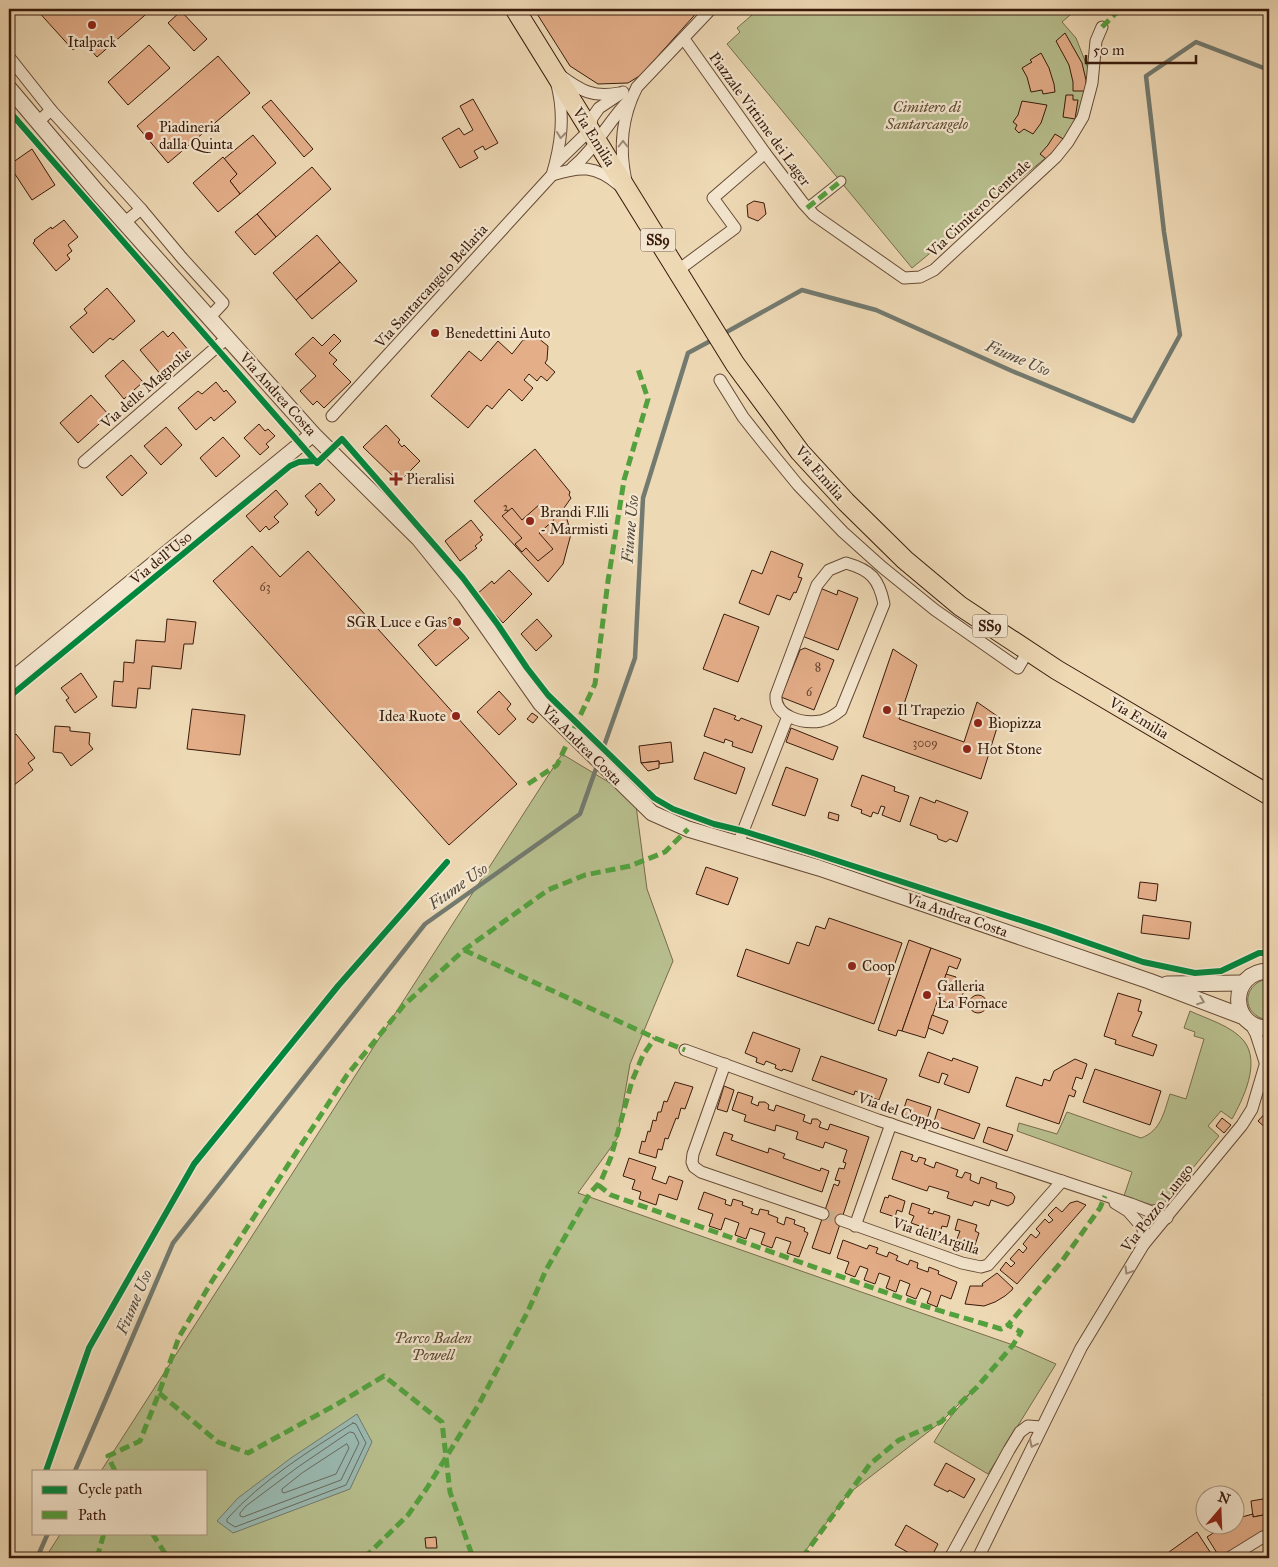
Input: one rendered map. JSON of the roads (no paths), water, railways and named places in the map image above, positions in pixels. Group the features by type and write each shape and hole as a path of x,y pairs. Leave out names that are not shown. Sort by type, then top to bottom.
{"main road":[{"name":"Via Emilia","path":"514,9 735,364 800,452 846,502 905,560 960,606 1066,675 1269,795"}],"street":[{"name":"Via Santarcangelo Bellaria","path":"332,416 553,170 615,115 631,92 711,9"},
{"name":"Via Cimitero Centrale","path":"805,205 814,215 904,278 920,277 934,270 1056,157 1068,142 1083,117 1092,83 1096,41 1102,27"},
{"name":"Piazzale Vittime dei Lager","path":"684,39 765,153 805,205"},
{"path":"9,57 51,110 223,303 210,318"},
{"path":"553,71 577,88 595,95 631,92"},
{"name":"Via Santarcangelo Bellaria","path":"553,71 558,90 562,130 559,153 553,170"},
{"name":"Via Andrea Costa","path":"9,88 124,223 313,434 419,539 465,596 541,704 652,813 688,829 819,868 1158,984 1247,1020 1257,1027 1269,1028"},
{"name":"Via Santarcangelo Bellaria","path":"572,168 584,158 593,135 592,118 599,108 631,92"},
{"name":"Via Santarcangelo Bellaria","path":"628,193 625,178 623,135 631,92"},
{"path":"38,122 51,110"},
{"path":"677,271 735,228 713,198 765,153"},
{"name":"Via Santarcangelo Bellaria","path":"553,170 588,168 599,172 628,193"},
{"path":"805,205 841,181"},
{"path":"124,223 140,209"},
{"name":"Via delle Magnolie","path":"84,462 227,338"},
{"path":"720,380 743,417 798,485 843,532 882,567 935,610 1018,668 1028,651"},
{"name":"Via dell'Uso","path":"9,682 313,434"},
{"path":"846,563 866,570 880,588 884,604 842,710 832,717 820,721 809,721 788,716 776,704 776,695 817,585 829,570 836,566 846,563"},
{"path":"738,844 788,716"},
{"path":"1247,1020 1240,1009 1239,991 1243,983 1250,976 1258,972 1269,971"},
{"name":"Via Andrea Costa","path":"1158,984 1243,983"},
{"name":"Via Pozzo Lungo","path":"978,1558 1081,1348 1144,1244 1242,1125 1252,1109 1267,1057 1247,1020"},
{"name":"Via del Coppo","path":"685,1050 891,1124 1167,1218"},
{"path":"725,1064 693,1154 692,1162 694,1168 823,1214"},
{"path":"855,1226 891,1124"},
{"name":"Via dell'Argilla","path":"841,1220 962,1263 981,1267 988,1265 1062,1181"},
{"name":"Via del Coppo","path":"1105,1196 1128,1211 1143,1228 1144,1244"},
{"path":"950,1558 1008,1450 1020,1432 1028,1426 1041,1427"},
{"path":"1229,1558 1263,1537 1269,1536"}],"water":[{"path":"357,1414 372,1442 350,1489 233,1533 217,1521 238,1498 291,1458"}],"waterway":[{"name":"Fiume Uso","path":"723,334 802,290 876,310 1012,371 1133,421 1180,335 1164,232 1146,76 1196,42 1269,70"},
{"name":"Fiume Uso","path":"75,1470 173,1243 425,924 580,814 635,658 643,498 688,353 714,339"},
{"name":"Fiume Uso","path":"37,1558 48,1534"}],"tunnel":[{"path":"823,1214 841,1220"}],"place":[{"name":"Italpack","path":"92,25"},
{"name":"Piadineria dalla Quinta","path":"149,136"},
{"name":"Benedettini Auto","path":"435,333"},
{"name":"Pieralisi","path":"396,479"},
{"name":"Brandi F.lli - Marmisti","path":"530,521"},
{"name":"SGR Luce e Gas","path":"457,622"},
{"name":"Il Trapezio","path":"887,710"},
{"name":"Idea Ruote","path":"456,716"},
{"name":"Biopizza","path":"978,723"},
{"name":"Hot Stone","path":"967,749"},
{"name":"Coop","path":"852,966"},
{"name":"Galleria La Fornace","path":"927,995"}],"park label":[{"name":"Cimitero di Santarcangelo","path":"927,116"},
{"name":"Parco Baden Powell","path":"433,1346"}]}
